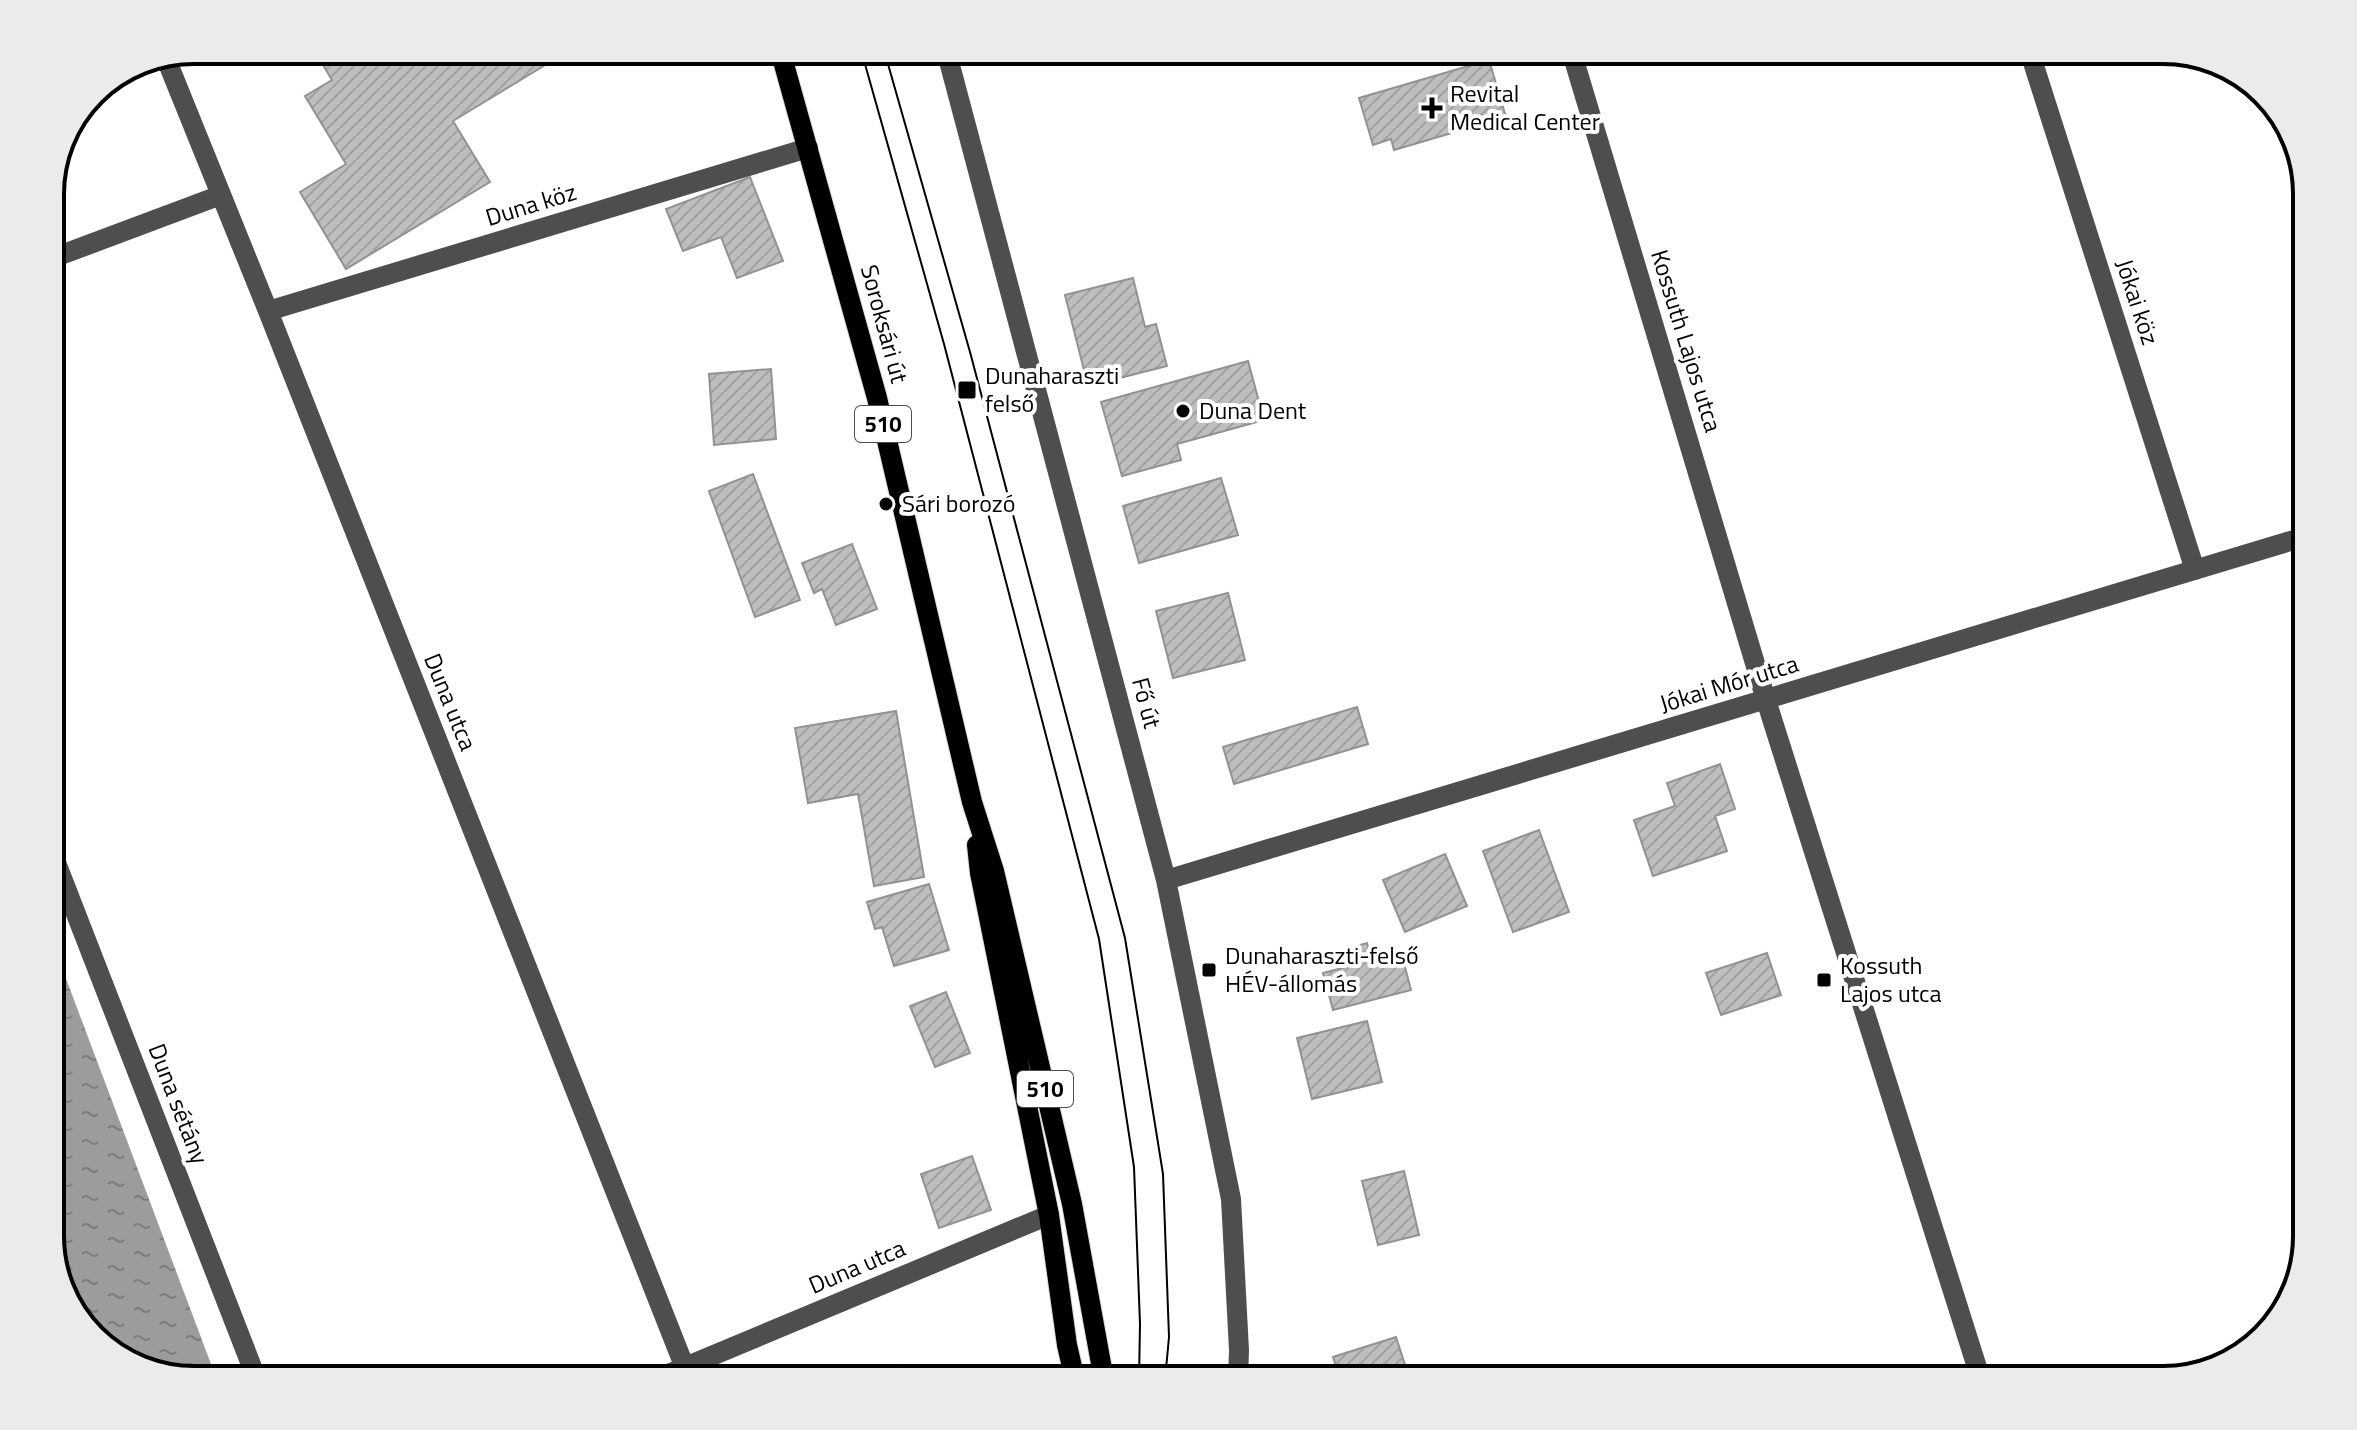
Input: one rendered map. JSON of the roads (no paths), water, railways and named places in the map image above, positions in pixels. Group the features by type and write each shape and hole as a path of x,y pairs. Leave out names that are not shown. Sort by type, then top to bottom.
{"main road":[{"name":"Soroksári út","path":"784,64 877,398 972,802"},
{"name":"510","path":"972,802 980,873 1049,1215 1072,1366"},
{"name":"510","path":"972,802 994,871 1072,1204 1101,1366"}],"street":[{"name":"Fő út","path":"950,64 1166,880 1231,1199 1238,1366"},
{"name":"Kossuth Lajos utca","path":"1575,64 1766,700 1977,1366"},
{"name":"Jókai köz","path":"2033,64 2195,570"},
{"name":"Duna utca","path":"169,67 684,1366"},
{"name":"Duna köz","path":"268,311 808,148"},
{"path":"64,254 221,195"},
{"name":"Jókai Mór utca","path":"1166,880 2293,540"},
{"name":"Duna sétány","path":"64,883 252,1366"},
{"name":"Duna utca","path":"690,1366 1049,1215"}],"water":[{"path":"64,973 212,1366 161,1362 129,1349 102,1328 86,1308 71,1278 64,1244"}],"tram line":[{"path":"865,64 944,344 1099,939 1134,1167 1139,1366"},
{"path":"888,64 970,352 1125,938 1163,1174 1169,1337 1166,1366"}],"place":[{"name":"Revital Medical Center","path":"1432,108"},
{"name":"Dunaharaszti felső","path":"967,390"},
{"name":"Duna Dent","path":"1183,411"},
{"name":"Sári borozó","path":"886,504"},
{"name":"Dunaharaszti-felső HÉV-állomás","path":"1209,970"},
{"name":"Kossuth Lajos utca","path":"1824,980"}]}
